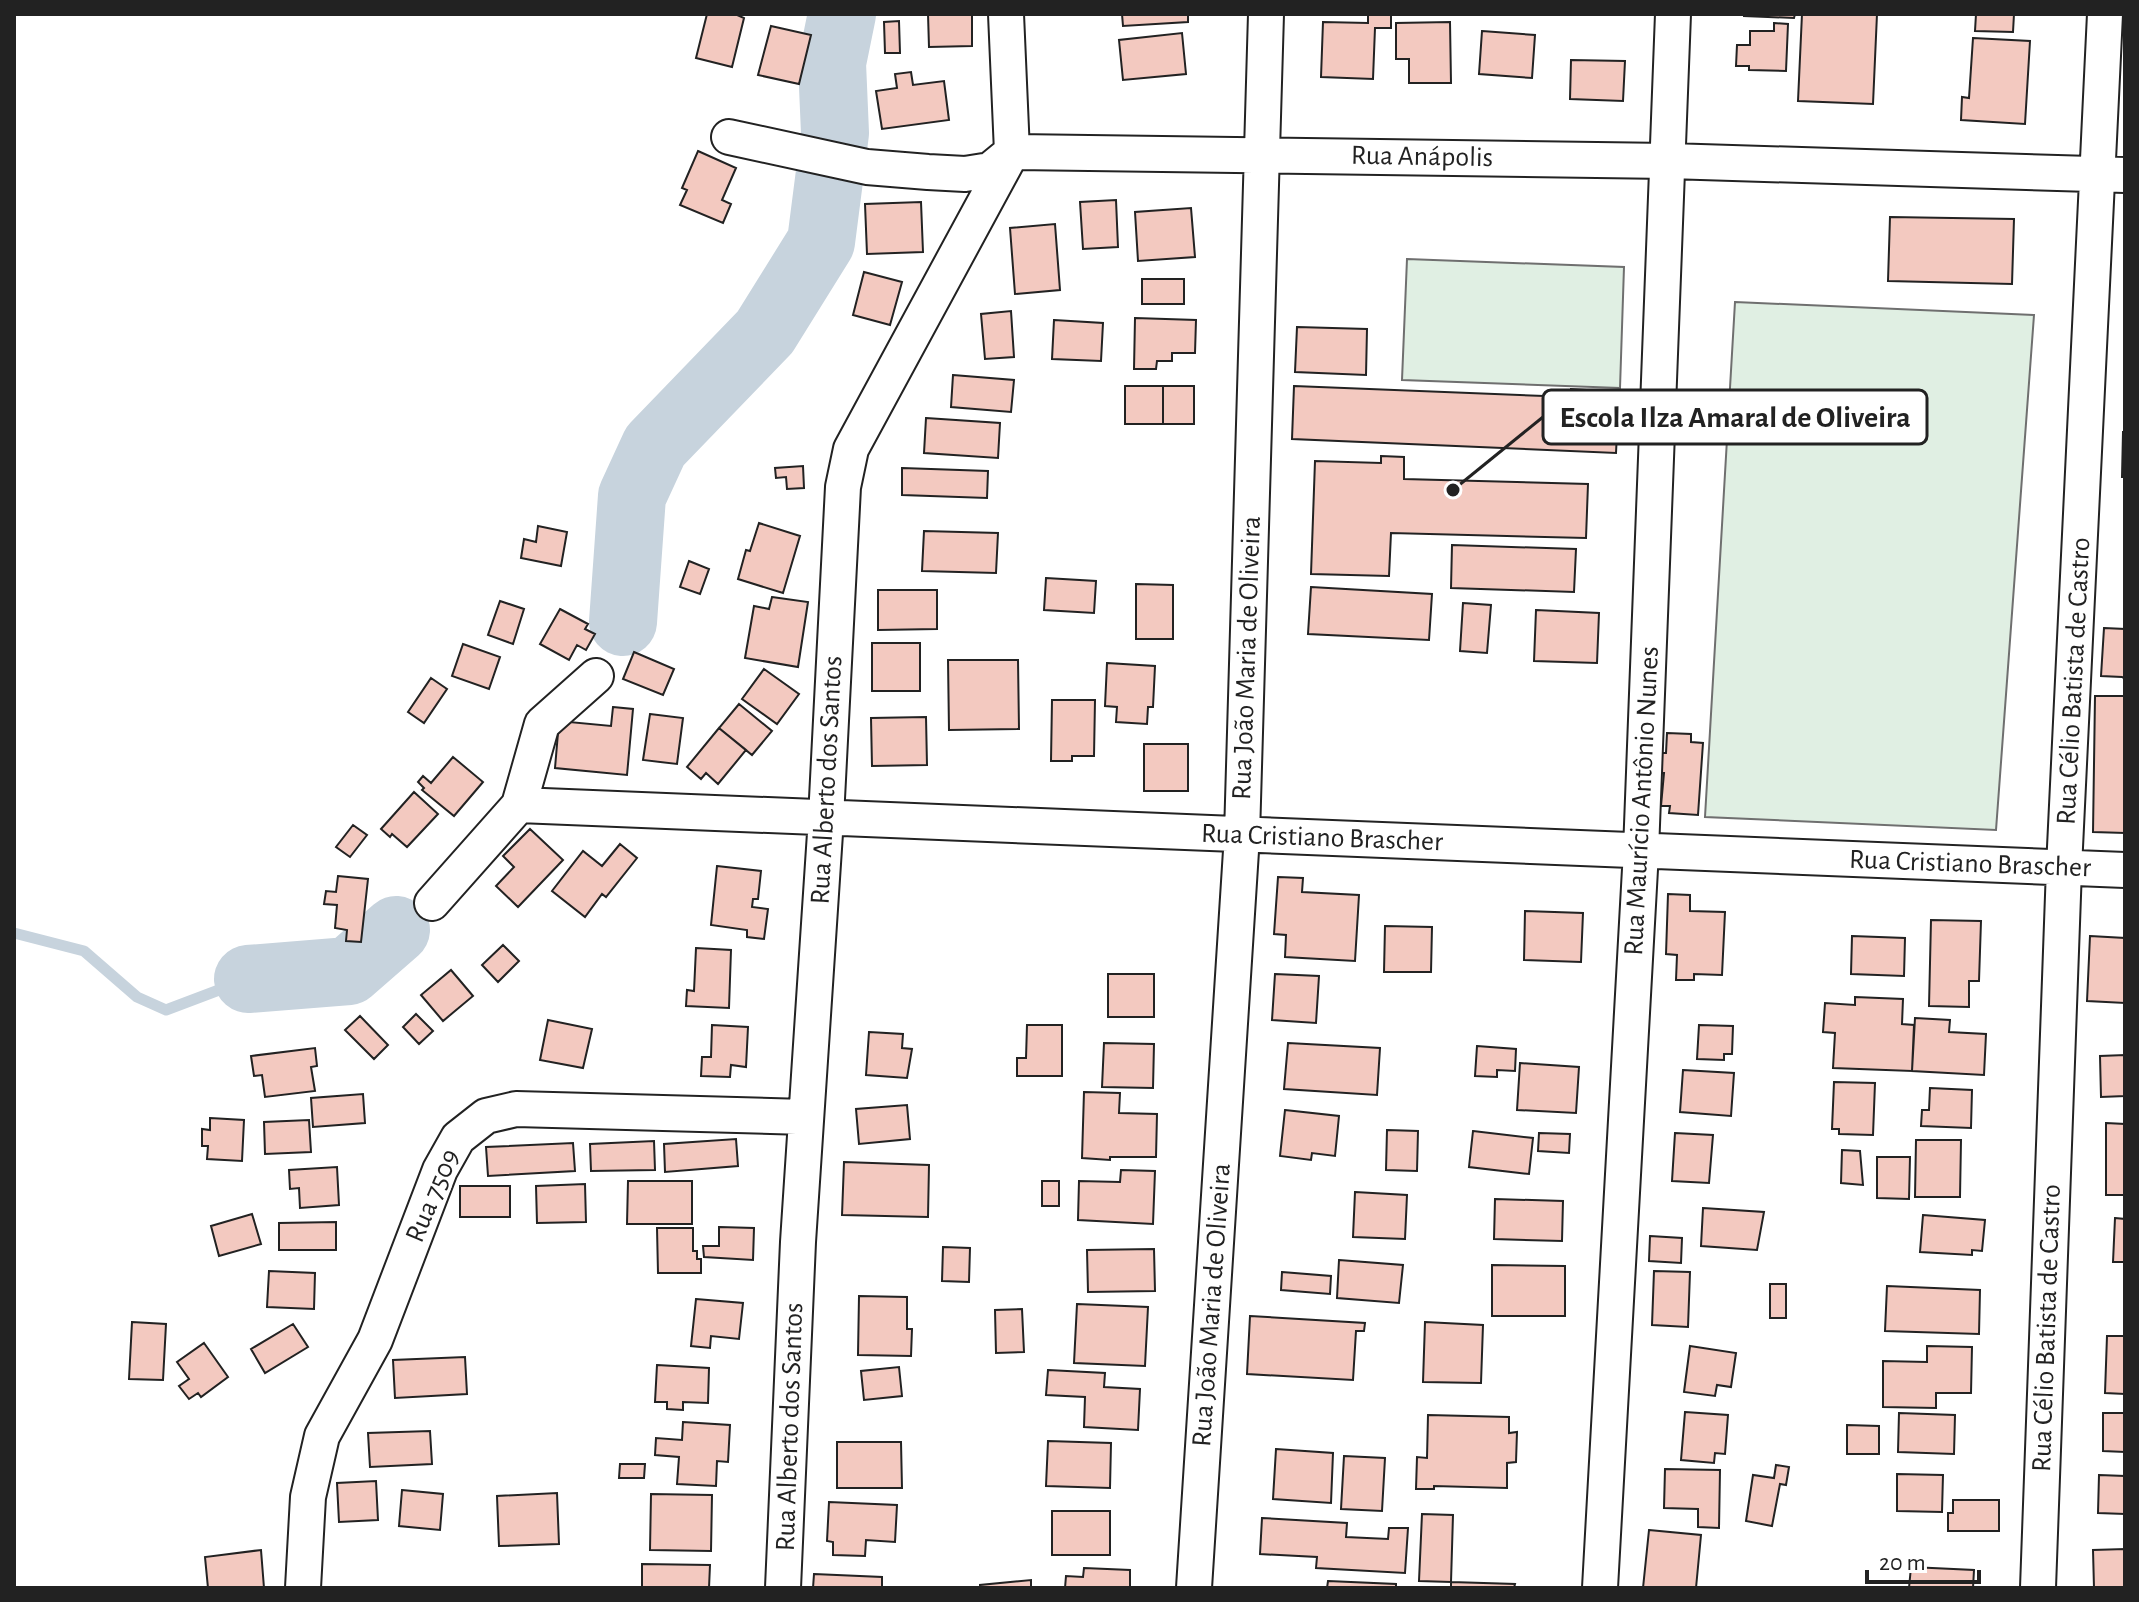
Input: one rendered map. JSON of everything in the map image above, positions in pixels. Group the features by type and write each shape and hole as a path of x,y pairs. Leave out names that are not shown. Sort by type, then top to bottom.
{"street":[{"path":"729,137 867,167 965,174 990,170 1012,152 1006,14"},
{"name":"Rua João Maria de Oliveira","path":"1194,1588 1242,835 1266,14"},
{"name":"Rua Maurício Antônio Nunes","path":"1600,1588 1641,851 1673,14"},
{"name":"Rua Célio Batista de Castro","path":"2038,1588 2064,868 2112,175 2105,14"},
{"name":"Rua Anápolis","path":"1012,152 1669,161 2112,175"},
{"name":"Rua Alberto dos Santos","path":"783,1588 805,1117 826,818 843,487 851,449 1012,152"},
{"path":"432,903 519,805 542,724 596,676"},
{"name":"Rua Cristiano Brascher","path":"519,805 2125,870"},
{"name":"Rua 7509","path":"303,1588 308,1497 322,1436 375,1340 440,1170 458,1138 486,1116 516,1109 805,1117"}],"green space":[{"path":"1407,259 1624,267 1620,388 1402,380"},
{"path":"1735,302 2034,315 1996,830 1705,817"}],"building":[{"path":"707,14 735,14 744,18 732,67 696,58"},
{"path":"928,14 972,14 972,46 929,47"},
{"path":"1122,14 1188,14 1188,22 1123,26"},
{"path":"1368,14 1391,14 1391,28 1375,28 1373,79 1321,77 1323,22 1368,23"},
{"path":"1744,14 1795,14 1794,18"},
{"path":"1802,14 1877,14 1873,104 1798,101"},
{"path":"1976,14 2014,14 2013,32 1975,31"},
{"path":"899,21 900,53 885,53 884,22"},
{"path":"1450,22 1451,83 1409,83 1409,59 1396,59 1396,23"},
{"path":"1774,23 1788,24 1786,71 1749,70 1749,66 1736,66 1737,45 1750,45 1750,31 1774,31"},
{"path":"771,26 811,35 799,84 758,75"},
{"path":"1482,31 1535,35 1532,78 1479,74"},
{"path":"1182,33 1186,74 1123,80 1119,40"},
{"path":"1973,38 2030,41 2025,124 1961,120 1962,97 1969,98"},
{"path":"1571,60 1625,61 1623,101 1570,99"},
{"path":"911,72 913,85 944,81 949,120 882,129 876,91 897,88 895,74"},
{"path":"698,151 736,168 722,200 731,204 723,223 680,205 687,190 682,188"},
{"path":"1116,200 1118,247 1083,249 1080,202"},
{"path":"921,202 923,252 867,254 865,204"},
{"path":"1191,208 1195,257 1138,261 1135,212"},
{"path":"1890,217 2014,219 2012,284 1888,281"},
{"path":"1055,224 1060,290 1015,294 1010,228"},
{"path":"864,272 902,282 890,325 853,315"},
{"path":"1142,279 1184,279 1184,304 1142,304"},
{"path":"1011,311 1014,357 985,359 981,314"},
{"path":"1135,318 1196,320 1195,353 1172,353 1172,361 1157,361 1156,369 1134,369"},
{"path":"1054,320 1103,323 1101,361 1052,359"},
{"path":"1297,327 1367,329 1366,375 1295,372"},
{"path":"953,375 1014,380 1011,412 951,407"},
{"path":"1125,386 1163,386 1163,424 1125,424"},
{"path":"1163,386 1194,386 1194,424 1163,424"},
{"path":"1294,386 1571,397 1571,389 1619,392 1616,453 1292,439"},
{"path":"926,418 1000,423 998,458 924,453"},
{"path":"2125,432 2125,477 2122,477"},
{"path":"1381,456 1404,457 1404,479 1588,484 1586,538 1391,533 1389,576 1311,574 1315,461 1381,463"},
{"path":"803,466 804,488 787,489 786,477 776,478 775,468"},
{"path":"902,468 988,471 987,498 902,495"},
{"path":"759,523 800,536 783,593 738,579 746,550 750,551"},
{"path":"538,526 567,532 561,566 521,558 524,539 536,542"},
{"path":"924,531 998,533 996,573 922,571"},
{"path":"1452,545 1576,549 1574,592 1451,588"},
{"path":"689,561 709,569 700,594 680,587"},
{"path":"1046,578 1096,581 1094,613 1044,610"},
{"path":"1136,584 1173,585 1173,639 1136,639"},
{"path":"1311,587 1432,594 1429,640 1308,634"},
{"path":"878,590 937,590 937,629 878,630"},
{"path":"772,597 808,602 798,667 745,658 754,606 769,609"},
{"path":"500,601 524,609 513,644 488,635"},
{"path":"1463,603 1491,605 1487,653 1460,651"},
{"path":"560,609 588,624 585,629 595,634 586,650 577,645 569,660 540,644"},
{"path":"1536,610 1599,613 1597,663 1534,661"},
{"path":"2104,628 2125,629 2125,679 2101,676"},
{"path":"872,643 920,643 920,691 872,691"},
{"path":"463,644 500,657 489,689 452,676"},
{"path":"634,652 674,669 663,695 623,679"},
{"path":"948,660 1018,660 1019,729 949,730"},
{"path":"1107,663 1155,666 1153,707 1148,707 1147,724 1116,722 1117,707 1105,706"},
{"path":"764,669 799,694 777,724 742,699"},
{"path":"431,678 447,689 424,723 408,712"},
{"path":"2095,696 2125,696 2125,833 2093,832"},
{"path":"1052,700 1095,700 1094,756 1072,756 1072,761 1051,761"},
{"path":"739,704 772,731 752,755 719,728"},
{"path":"613,707 633,709 627,775 555,768 559,721 611,726"},
{"path":"650,714 683,718 677,764 643,760"},
{"path":"926,717 927,765 872,766 871,718"},
{"path":"719,728 746,750 718,784 706,773 701,779 687,767"},
{"path":"1667,733 1691,734 1691,742 1703,743 1698,815 1669,813 1670,806 1661,806 1664,773 1659,773 1660,753 1666,753"},
{"path":"1144,744 1188,744 1188,791 1144,791"},
{"path":"453,757 483,782 454,816 422,790 424,788 418,782 423,776 431,783"},
{"path":"414,792 438,814 407,847 381,829"},
{"path":"353,825 367,835 350,857 336,847"},
{"path":"530,829 563,860 518,907 496,886 514,867 503,856"},
{"path":"620,844 637,858 606,897 602,894 585,917 552,891 583,851 602,866"},
{"path":"717,866 761,871 758,899 753,899 752,907 768,909 764,939 747,937 747,930 711,925"},
{"path":"338,876 368,879 361,942 346,941 347,930 335,928 337,905 324,904 326,891 336,892"},
{"path":"1278,877 1303,878 1302,892 1359,895 1355,961 1285,957 1286,935 1274,934"},
{"path":"1668,894 1690,895 1690,911 1725,912 1722,975 1694,974 1694,980 1676,980 1677,955 1666,954"},
{"path":"1525,911 1583,913 1581,962 1524,960"},
{"path":"1931,920 1981,921 1979,981 1969,981 1969,1007 1929,1006"},
{"path":"1385,926 1432,927 1431,972 1384,972"},
{"path":"1852,936 1905,938 1904,976 1851,974"},
{"path":"2090,936 2125,938 2125,1003 2087,1001"},
{"path":"503,945 519,961 498,982 482,965"},
{"path":"696,948 731,950 729,1008 686,1006 687,990 694,991"},
{"path":"451,970 473,996 443,1021 421,995"},
{"path":"1108,974 1154,974 1154,1017 1108,1017"},
{"path":"1275,974 1319,976 1316,1023 1272,1020"},
{"path":"1855,997 1903,999 1902,1024 1914,1025 1912,1071 1833,1068 1835,1033 1823,1032 1825,1003 1855,1005"},
{"path":"416,1014 433,1031 419,1044 403,1027"},
{"path":"360,1016 388,1045 374,1059 345,1030"},
{"path":"1915,1018 1950,1020 1949,1032 1986,1034 1984,1075 1912,1071"},
{"path":"548,1020 592,1029 583,1068 540,1060"},
{"path":"712,1025 748,1027 746,1067 731,1065 730,1077 701,1076 702,1057 711,1057"},
{"path":"1027,1025 1062,1025 1062,1076 1017,1076 1017,1058 1026,1058"},
{"path":"1699,1025 1733,1026 1732,1054 1724,1054 1724,1060 1697,1059"},
{"path":"869,1032 903,1034 902,1048 912,1049 907,1078 866,1075"},
{"path":"1104,1043 1154,1044 1153,1088 1102,1087"},
{"path":"1288,1043 1380,1048 1377,1095 1284,1089"},
{"path":"1477,1046 1516,1049 1515,1071 1497,1070 1497,1077 1475,1076"},
{"path":"315,1048 317,1066 311,1067 315,1091 265,1097 262,1075 254,1076 251,1056"},
{"path":"2125,1055 2125,1096 2101,1097 2100,1056"},
{"path":"1520,1063 1579,1067 1576,1113 1517,1110"},
{"path":"1683,1070 1734,1073 1731,1116 1680,1112"},
{"path":"1834,1082 1875,1083 1873,1135 1839,1134 1839,1129 1832,1129"},
{"path":"1930,1088 1972,1090 1971,1128 1921,1126 1922,1110 1929,1110"},
{"path":"1084,1092 1120,1093 1119,1113 1157,1114 1156,1157 1082,1158"},
{"path":"363,1094 365,1123 313,1127 311,1098"},
{"path":"907,1105 910,1139 859,1144 856,1109"},
{"path":"1285,1110 1339,1116 1335,1156 1312,1153 1311,1160 1280,1156"},
{"path":"210,1118 244,1120 242,1161 207,1159 208,1146 202,1146 202,1129 210,1130"},
{"path":"309,1120 311,1152 265,1154 264,1122"},
{"path":"2106,1123 2125,1124 2125,1195 2106,1195"},
{"path":"1387,1130 1418,1131 1417,1171 1386,1170"},
{"path":"1473,1131 1533,1138 1529,1174 1469,1167"},
{"path":"1539,1133 1570,1134 1569,1153 1538,1151"},
{"path":"1675,1133 1713,1135 1709,1183 1672,1181"},
{"path":"736,1139 738,1166 665,1172 664,1144"},
{"path":"1916,1140 1961,1140 1960,1197 1915,1197"},
{"path":"654,1141 655,1170 591,1171 590,1144"},
{"path":"573,1143 575,1171 488,1176 486,1147"},
{"path":"1842,1150 1860,1151 1863,1185 1841,1183"},
{"path":"1877,1157 1910,1157 1909,1199 1877,1198"},
{"path":"844,1162 929,1165 928,1217 842,1215"},
{"path":"337,1167 339,1205 300,1208 299,1188 290,1189 289,1170"},
{"path":"1121,1170 1155,1171 1153,1224 1078,1220 1079,1181 1120,1182"},
{"path":"628,1181 692,1181 692,1224 627,1224"},
{"path":"1042,1181 1059,1181 1059,1206 1042,1206"},
{"path":"585,1184 586,1222 537,1223 536,1186"},
{"path":"460,1186 510,1186 510,1217 460,1217"},
{"path":"1355,1192 1407,1195 1405,1239 1353,1237"},
{"path":"1495,1199 1563,1201 1562,1241 1494,1239"},
{"path":"1703,1208 1764,1212 1757,1250 1701,1246"},
{"path":"252,1214 261,1244 219,1256 211,1226"},
{"path":"1923,1215 1985,1220 1982,1251 1972,1250 1972,1255 1920,1252"},
{"path":"2115,1218 2125,1219 2125,1262 2113,1262"},
{"path":"336,1222 336,1250 279,1250 279,1223"},
{"path":"719,1227 754,1228 753,1260 704,1257 703,1246 719,1246"},
{"path":"657,1228 693,1228 693,1251 697,1251 697,1259 701,1259 701,1273 658,1273"},
{"path":"1650,1236 1682,1238 1681,1263 1649,1261"},
{"path":"943,1247 970,1248 969,1282 942,1281"},
{"path":"1154,1249 1155,1291 1088,1292 1087,1250"},
{"path":"1339,1260 1403,1265 1399,1303 1337,1298"},
{"path":"1492,1265 1565,1266 1565,1316 1492,1316"},
{"path":"269,1271 315,1273 314,1309 267,1307"},
{"path":"1654,1271 1690,1272 1688,1327 1652,1325"},
{"path":"1282,1272 1331,1276 1330,1294 1281,1290"},
{"path":"1770,1284 1786,1284 1786,1318 1770,1318"},
{"path":"1887,1286 1980,1290 1979,1334 1885,1331"},
{"path":"859,1296 907,1297 907,1329 912,1329 911,1356 858,1355"},
{"path":"696,1299 743,1303 739,1339 711,1336 710,1348 691,1346"},
{"path":"1077,1304 1148,1307 1145,1366 1074,1363"},
{"path":"1022,1309 1024,1352 996,1353 995,1310"},
{"path":"1250,1316 1365,1323 1364,1331 1356,1331 1353,1380 1247,1374"},
{"path":"132,1322 166,1324 163,1380 129,1379"},
{"path":"1425,1322 1483,1325 1481,1383 1423,1382"},
{"path":"293,1324 308,1347 265,1373 251,1349"},
{"path":"2107,1336 2125,1336 2125,1394 2105,1393"},
{"path":"204,1343 228,1377 201,1397 198,1393 189,1399 179,1386 189,1379 177,1362"},
{"path":"1690,1346 1736,1353 1731,1387 1717,1385 1715,1396 1684,1392"},
{"path":"1927,1346 1972,1347 1971,1393 1936,1393 1936,1408 1883,1407 1883,1361 1927,1362"},
{"path":"465,1357 467,1394 395,1398 393,1360"},
{"path":"657,1365 709,1368 708,1403 683,1402 683,1410 667,1409 667,1402 655,1402"},
{"path":"899,1367 902,1396 864,1400 861,1371"},
{"path":"1048,1370 1105,1373 1104,1387 1140,1389 1138,1430 1084,1427 1085,1397 1046,1395"},
{"path":"1685,1412 1728,1415 1725,1454 1715,1453 1714,1463 1681,1460"},
{"path":"1899,1413 1955,1415 1954,1454 1898,1452"},
{"path":"2103,1413 2125,1413 2125,1452 2103,1451"},
{"path":"1428,1415 1509,1417 1509,1433 1517,1432 1516,1462 1507,1463 1507,1488 1434,1486 1434,1489 1416,1489 1417,1457 1427,1458"},
{"path":"683,1422 730,1425 728,1462 717,1461 716,1486 677,1484 679,1457 655,1455 656,1438 682,1440"},
{"path":"1847,1425 1879,1426 1879,1454 1847,1454"},
{"path":"430,1431 432,1464 370,1467 368,1433"},
{"path":"1048,1441 1111,1443 1110,1488 1046,1486"},
{"path":"837,1442 901,1442 902,1488 837,1488"},
{"path":"1276,1449 1333,1453 1331,1503 1273,1499"},
{"path":"1344,1456 1385,1458 1382,1511 1341,1509"},
{"path":"620,1464 645,1464 644,1478 619,1478"},
{"path":"1776,1465 1789,1467 1786,1485 1780,1484 1772,1526 1746,1521 1753,1475 1774,1478"},
{"path":"1665,1469 1720,1470 1719,1528 1698,1527 1698,1509 1664,1508"},
{"path":"1897,1474 1943,1475 1942,1512 1897,1511"},
{"path":"2099,1475 2125,1476 2125,1514 2098,1513"},
{"path":"376,1481 378,1520 339,1522 337,1483"},
{"path":"402,1490 443,1494 440,1530 399,1526"},
{"path":"557,1493 559,1544 499,1546 497,1496"},
{"path":"651,1494 712,1495 711,1551 650,1550"},
{"path":"1953,1500 1999,1500 1999,1531 1948,1531 1948,1513 1953,1513"},
{"path":"829,1502 897,1505 895,1542 866,1540 865,1556 833,1555 833,1542 827,1541"},
{"path":"1052,1511 1110,1511 1110,1555 1052,1555"},
{"path":"1422,1514 1453,1515 1451,1582 1419,1581"},
{"path":"1262,1518 1347,1523 1346,1537 1388,1539 1389,1528 1408,1528 1405,1573 1316,1568 1317,1557 1260,1554"},
{"path":"1649,1530 1701,1535 1696,1588 1643,1588"},
{"path":"2125,1549 2125,1588 2094,1588 2093,1550"},
{"path":"261,1550 264,1588 208,1588 205,1557"},
{"path":"642,1564 710,1565 709,1588 642,1588"},
{"path":"1911,1567 1974,1570 1973,1588 1909,1588"},
{"path":"1084,1568 1130,1570 1130,1588 1065,1588 1066,1576 1083,1577"},
{"path":"814,1574 882,1577 882,1588 813,1588"},
{"path":"1031,1580 1031,1588 980,1588 980,1585"},
{"path":"1328,1581 1396,1584 1396,1588 1327,1588"},
{"path":"1451,1582 1515,1584 1514,1588 1451,1588"}],"waterway":[{"path":"623,622 632,496 655,446 765,332 821,242 835,133 832,63 842,14"},
{"path":"248,979 349,971 396,930"},
{"path":"14,933 84,951 137,997 166,1010 248,979"}],"place":[{"name":"Escola Ilza Amaral de Oliveira","path":"1453,490"}]}
